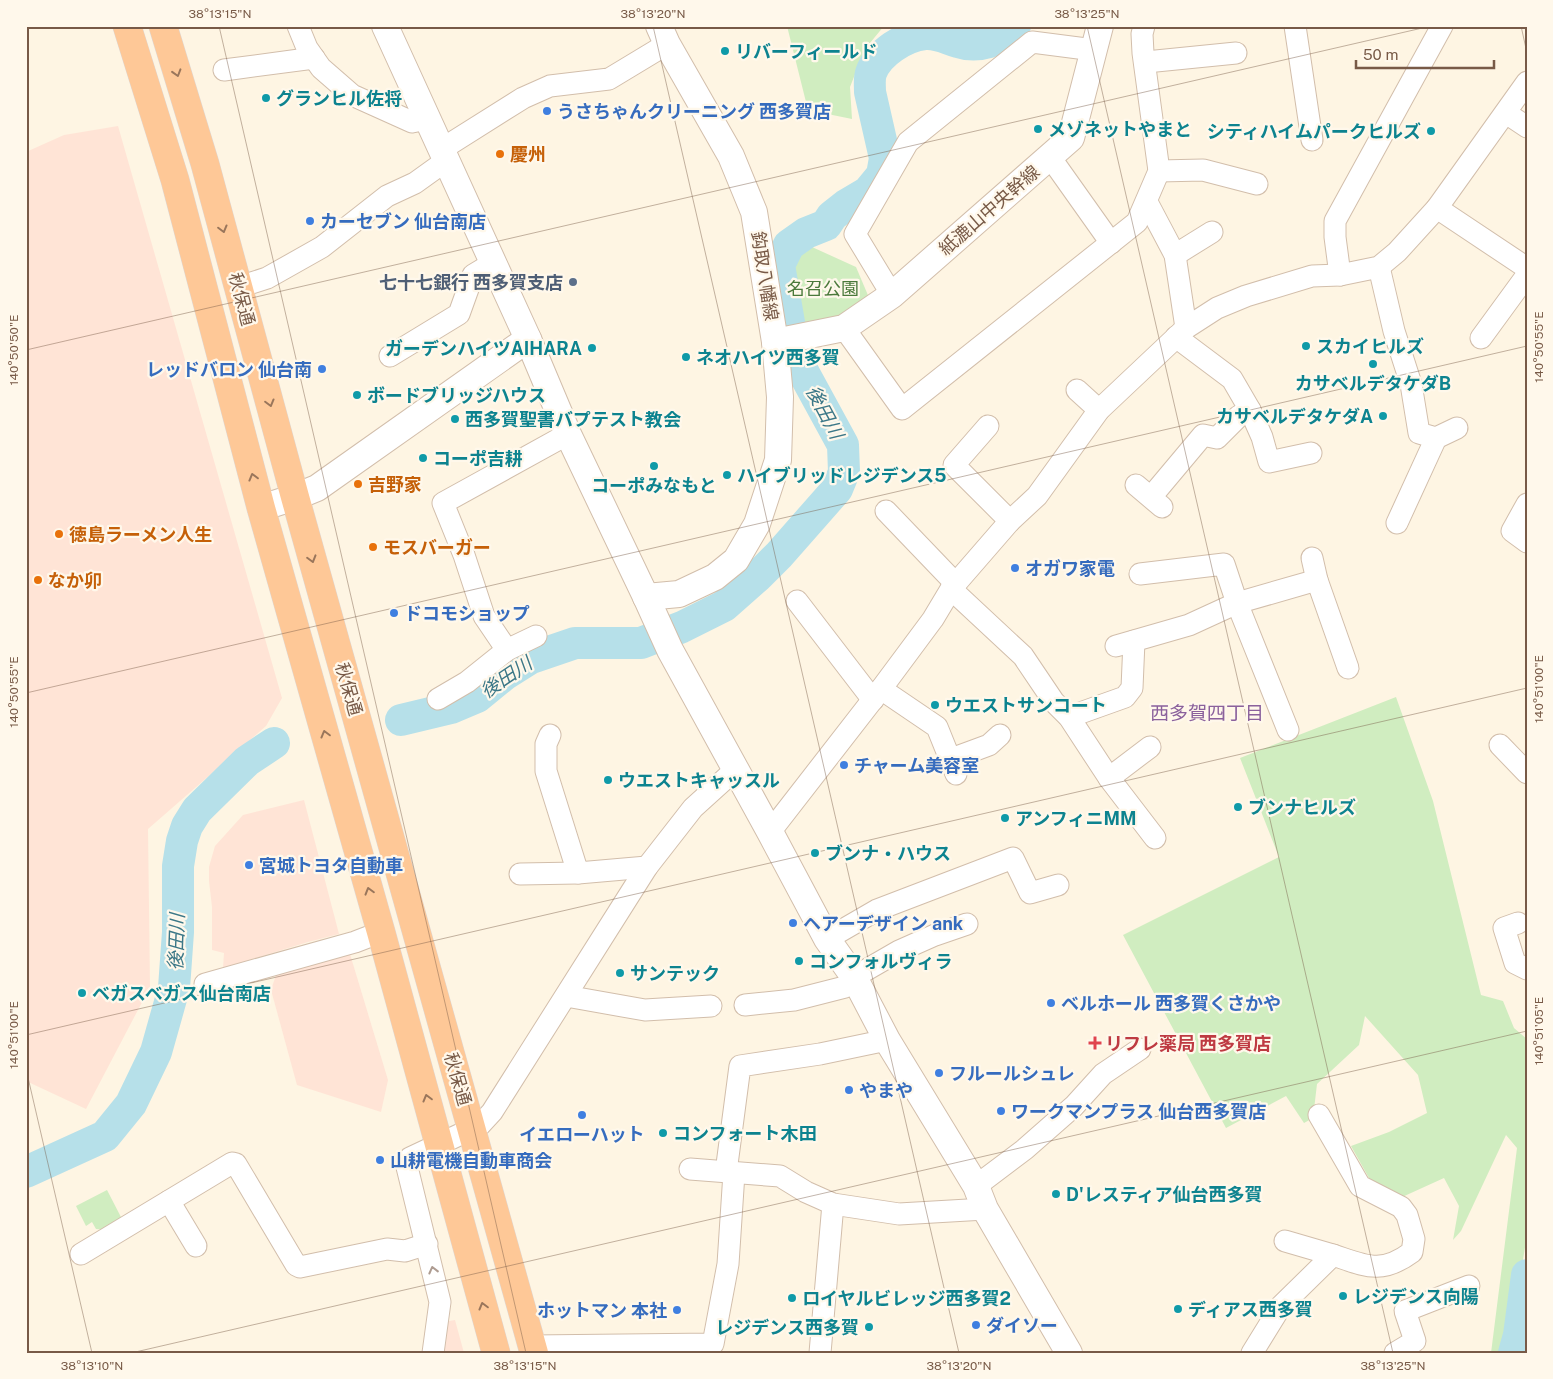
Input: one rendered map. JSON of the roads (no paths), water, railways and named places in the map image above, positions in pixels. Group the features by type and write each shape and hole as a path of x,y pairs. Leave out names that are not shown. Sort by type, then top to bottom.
{"highway":[{"name":"秋保通","path":"127,26 175,180 261,508 381,932 496,1353"},
{"name":"秋保通","path":"170,28 295,497 533,1350"}],"street":[{"path":"298,26 307,48 314,58 322,68 352,95 412,122 427,118"},
{"path":"385,26 528,340 568,434 670,650 827,939 854,977 887,1040 1069,1353"},
{"path":"844,328 902,408 1137,222 1159,171 1142,34 1144,26"},
{"path":"1295,26 1312,140"},
{"path":"1340,275 1335,221 1442,26"},
{"path":"238,287 267,278 322,247 387,196 415,182 444,155 523,98 550,86 609,79 663,35"},
{"name":"鈎取八幡線","path":"646,597 679,594 715,577 736,560 757,524 778,460 780,397 788,339 754,212 731,156 663,35"},
{"path":"892,295 855,234 908,142 1032,42 1097,38"},
{"name":"紙漉山中央幹線","path":"788,339 844,328 892,295 1071,138 1097,38"},
{"path":"1146,62 1236,54"},
{"path":"224,70 314,58"},
{"path":"770,832 877,694 933,619 954,587 1010,521 1037,496 1099,410 1181,332 1217,308 1246,296 1312,276 1340,275 1379,266 1397,252 1437,208 1527,82"},
{"path":"1506,113 1527,127"},
{"path":"1050,158 1111,243"},
{"path":"1159,171 1203,170 1257,184"},
{"path":"1147,202 1175,255 1181,332 1232,379 1250,410 1262,437 1269,462 1311,453"},
{"path":"1437,208 1527,268"},
{"path":"1175,255 1212,232"},
{"path":"390,356 459,314 474,275 492,263"},
{"path":"1379,266 1394,331 1410,384 1419,433 1436,438"},
{"path":"1481,338 1527,275"},
{"path":"261,508 317,488 528,340"},
{"path":"1076,390 1099,410"},
{"path":"1149,496 1203,435 1217,438 1239,416 1250,410"},
{"path":"988,426 954,465 1010,521"},
{"path":"1397,523 1436,438 1457,428"},
{"path":"507,650 484,616 464,555 443,503 568,434"},
{"path":"1527,504 1512,531 1527,542"},
{"path":"886,511 954,587 1023,656 1054,702 1069,717 1109,778 1155,838"},
{"path":"1312,558 1317,580 1348,668"},
{"path":"1140,574 1224,564 1237,603 1288,730"},
{"path":"1069,717 1125,697 1132,688 1125,643 1189,625 1237,603 1317,580"},
{"path":"797,601 877,694 937,727 946,761 989,745 1000,735"},
{"path":"438,699 466,682 507,650 536,636"},
{"path":"550,735 546,744 546,771 578,873"},
{"path":"1500,746 1527,773"},
{"path":"1109,778 1150,747"},
{"path":"433,1353 440,1302 406,1163 410,1158 472,1130 480,1125 492,1112 647,867 693,808 735,770"},
{"path":"827,939 877,910 1013,858 1030,893 1058,885"},
{"path":"520,874 578,873 647,867"},
{"path":"1518,923 1504,928 1514,963 1527,969"},
{"path":"745,1005 794,1000 844,987 854,977 899,951 933,928 967,924"},
{"path":"205,984 355,942 381,932"},
{"path":"566,996 645,1010 711,1006"},
{"path":"533,1350 713,1344 728,1264 730,1173 740,1066 820,1054 887,1040"},
{"path":"690,1169 780,1176 806,1192 833,1204 900,1214 980,1198 1025,1150 1074,1106 1103,1074 1140,1049"},
{"path":"1285,1241 1366,1266 1381,1267 1398,1262 1412,1252 1414,1239 1407,1215 1401,1207 1360,1186 1318,1115"},
{"path":"81,1254 232,1163 236,1164 296,1265 300,1267 387,1249 405,1251 427,1244"},
{"path":"169,1202 196,1246"},
{"path":"820,1353 833,1204"},
{"path":"1252,1353 1281,1306 1333,1255"},
{"path":"1395,1353 1415,1341 1405,1311 1469,1286"}],"waterway":[{"name":"後田川","path":"401,720 451,708 477,697 504,675 531,658 575,643 641,643 682,627 724,606 779,555 837,489 844,472 843,445 795,357 779,265 789,245 806,233 826,225 832,216 868,192 882,175 885,158 870,92 870,78 875,66 886,52 909,38 925,34 934,34 966,44 981,44 996,40 1015,26"},
{"name":"後田川","path":"26,1172 105,1136 131,1104 156,1052 174,988 178,932 178,866 182,841 187,826 197,810 247,761 274,743"},
{"path":"1514,1353 1519,1335 1527,1275"}],"place":[{"name":"リバーフィールド","path":"725,51"},
{"name":"グランヒル佐将","path":"266,98"},
{"name":"うさちゃんクリーニング 西多賀店","path":"547,111"},
{"name":"メゾネットやまと","path":"1038,129"},
{"name":"シティハイムパークヒルズ","path":"1431,131"},
{"name":"慶州","path":"500,154"},
{"name":"カーセブン 仙台南店","path":"310,221"},
{"name":"七十七銀行 西多賀支店","path":"573,282"},
{"name":"スカイヒルズ","path":"1306,346"},
{"name":"ガーデンハイツAIHARA","path":"592,348"},
{"name":"ネオハイツ西多賀","path":"686,357"},
{"name":"カサベルデタケダB","path":"1373,364"},
{"name":"レッドバロン 仙台南","path":"322,369"},
{"name":"ボードブリッジハウス","path":"357,395"},
{"name":"カサベルデタケダA","path":"1383,416"},
{"name":"西多賀聖書バプテスト教会","path":"455,419"},
{"name":"コーポ吉耕","path":"423,458"},
{"name":"コーポみなもと","path":"654,466"},
{"name":"ハイブリッドレジデンス5","path":"727,475"},
{"name":"吉野家","path":"358,484"},
{"name":"徳島ラーメン人生","path":"59,534"},
{"name":"モスバーガー","path":"373,547"},
{"name":"オガワ家電","path":"1015,568"},
{"name":"なか卯","path":"38,580"},
{"name":"ドコモショップ","path":"394,613"},
{"name":"ウエストサンコート","path":"935,705"},
{"name":"チャーム美容室","path":"844,765"},
{"name":"ウエストキャッスル","path":"608,780"},
{"name":"ブンナヒルズ","path":"1238,807"},
{"name":"アンフィニMM","path":"1005,818"},
{"name":"ブンナ・ハウス","path":"815,853"},
{"name":"宮城トヨタ自動車","path":"249,865"},
{"name":"ヘアーデザイン ank","path":"793,923"},
{"name":"コンフォルヴィラ","path":"799,961"},
{"name":"サンテック","path":"620,973"},
{"name":"ベガスベガス仙台南店","path":"82,993"},
{"name":"ベルホール 西多賀くさかや","path":"1051,1003"},
{"name":"リフレ薬局 西多賀店","path":"1095,1043"},
{"name":"フルールシュレ","path":"939,1073"},
{"name":"やまや","path":"849,1090"},
{"name":"ワークマンプラス 仙台西多賀店","path":"1001,1111"},
{"name":"イエローハット","path":"582,1115"},
{"name":"コンフォート木田","path":"663,1133"},
{"name":"山耕電機自動車商会","path":"380,1160"},
{"name":"D'レスティア仙台西多賀","path":"1056,1194"},
{"name":"レジデンス向陽","path":"1343,1296"},
{"name":"ロイヤルビレッジ西多賀2","path":"792,1298"},
{"name":"ディアス西多賀","path":"1178,1309"},
{"name":"ホットマン 本社","path":"677,1310"},
{"name":"ダイソー","path":"976,1325"},
{"name":"レジデンス西多賀","path":"869,1327"}],"district":[{"name":"西多賀四丁目","path":"1207,713"}],"park label":[{"name":"名召公園","path":"823,288"}]}
